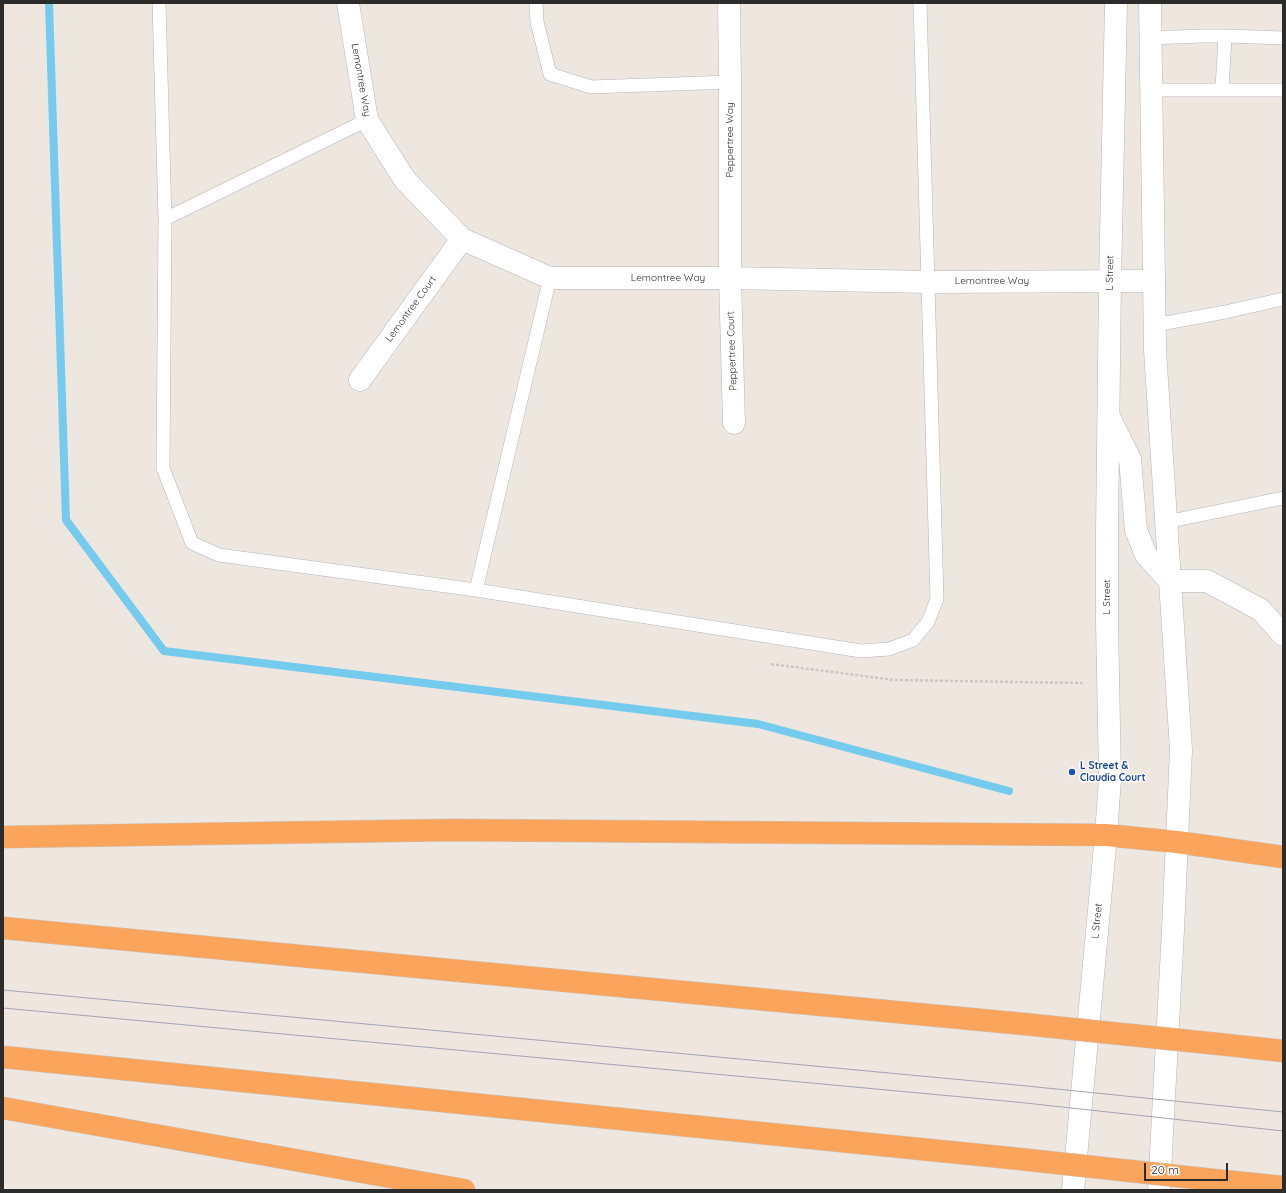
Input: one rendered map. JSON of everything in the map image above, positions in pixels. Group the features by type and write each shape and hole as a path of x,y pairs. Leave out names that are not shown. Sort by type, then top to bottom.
{"highway":[{"path":"3,837 452,830 1106,834 1177,842 1283,857"},
{"path":"3,928 1024,1024 1283,1051"},
{"path":"3,1057 1010,1158 1283,1187"},
{"path":"3,1108 464,1190"}],"main road":[{"name":"Lemontree Way","path":"348,3 368,120 405,180 462,239 550,278 730,278 928,282 1154,280"},
{"name":"Peppertree Way","path":"729,3 730,278"},
{"name":"L Street","path":"1073,1190 1110,779 1107,531 1110,281 1116,3"},
{"path":"1150,3 1155,350 1181,750 1158,1190"},
{"name":"Lemontree Court","path":"360,380 462,239"},
{"name":"Peppertree Court","path":"730,278 734,423"},
{"path":"1108,416 1130,459 1136,530 1146,555 1170,581 1207,581 1261,610 1283,635"}],"lane":[{"path":"159,3 165,219 163,468 192,543 219,555 476,590 861,651 889,649 913,640 928,622 938,599 920,3"},
{"path":"536,3 537,22 550,74 592,87 730,82"},
{"path":"1151,38 1201,36 1283,38"},
{"path":"1222,89 1225,36"},
{"path":"1152,90 1283,90"},
{"path":"165,219 368,120"},
{"path":"476,590 550,278"},
{"path":"1155,325 1283,299"},
{"path":"1166,522 1283,498"}],"path":[{"path":"771,664 894,680 1071,682 1108,684"}],"waterway":[{"path":"49,3 66,520 164,651 758,724 1009,791"}],"tram line":[{"path":"3,990 1017,1085 1283,1112"},
{"path":"3,1008 1016,1102 1283,1131"}],"place":[{"name":"L Street & Claudia Court","path":"1072,772"}]}
